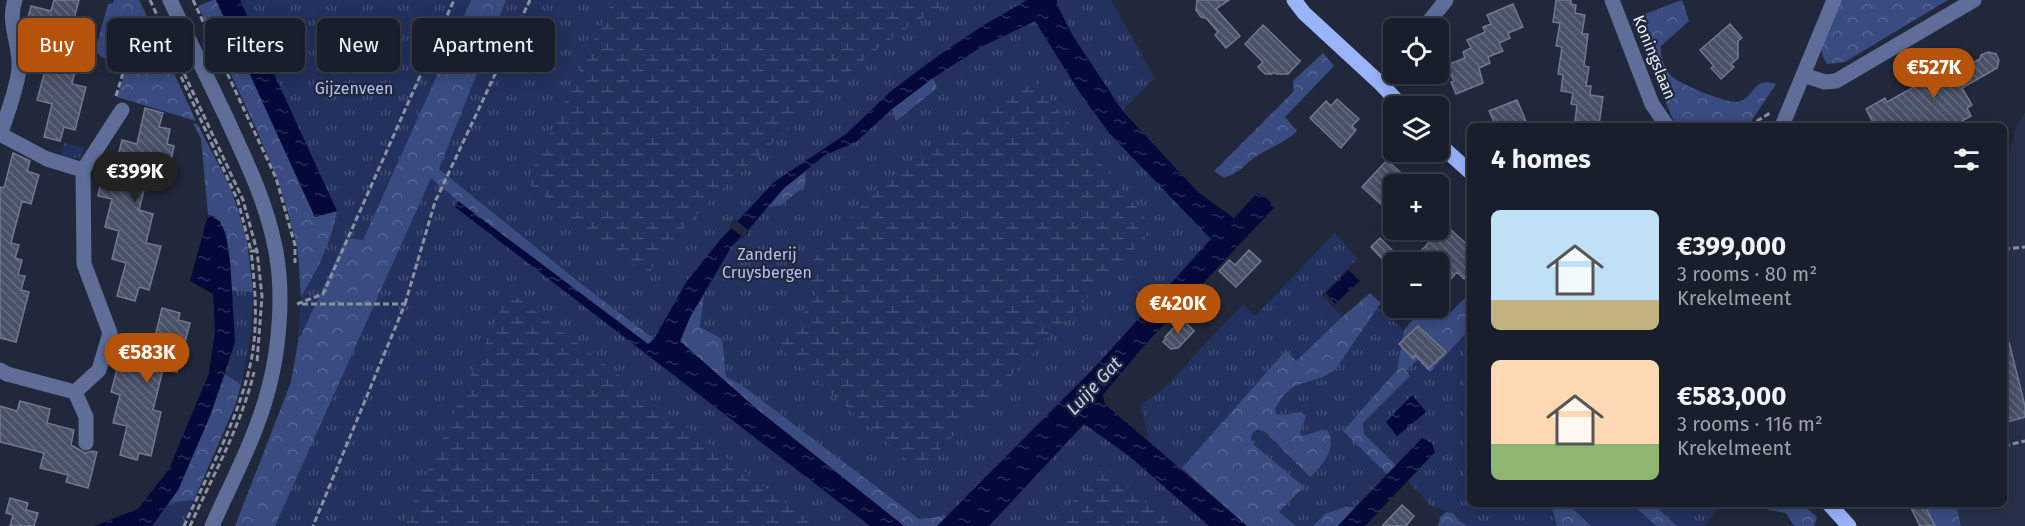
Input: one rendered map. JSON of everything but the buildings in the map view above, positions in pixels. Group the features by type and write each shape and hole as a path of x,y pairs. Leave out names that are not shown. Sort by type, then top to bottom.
{"main road":[{"path":"1294,0 1304,13 1392,96"},
{"path":"1449,153 1467,169"},
{"path":"1832,507 1849,526"}],"street":[{"path":"15,0 12,8 19,66 0,135 47,159 83,170"},
{"path":"170,0 256,182 276,248 279,321 271,378 252,438 212,526"},
{"path":"1432,18 1446,0"},
{"name":"Koningslaan","path":"1612,0 1652,104 1665,123"},
{"path":"1783,123 1834,0"},
{"path":"1803,75 1825,82 1836,81 1974,0"},
{"path":"75,392 99,370 110,333 84,264 83,170 122,110"},
{"path":"0,370 7,374 75,392"},
{"path":"75,392 86,417 86,443"}],"path":[{"path":"150,0 158,18"},
{"path":"405,304 297,304 323,294 454,0"},
{"path":"313,526 405,304 435,202 530,0"},
{"path":"122,110 115,100 123,72"},
{"path":"181,72 238,201 251,251 255,286 252,355 243,393 184,526"},
{"path":"182,72 243,200 257,251 262,296 256,363 249,392 237,424 190,526"},
{"path":"2007,249 2025,247"},
{"path":"251,251 257,251"},
{"path":"2007,445 2025,441"}],"shaded area":[{"path":"2025,112 2025,526 1961,526 1957,507 2007,507 2007,168 2016,128"}],"green space":[{"path":"114,0 139,0 148,18 107,18 107,59 101,57 95,50 108,4 113,3"},
{"name":"Zanderij Cruysbergen","path":"216,0 1111,0 1155,78 1123,110 1198,192 1234,218 1257,193 1268,199 1274,208 1143,347 1103,395 1105,404 1149,441 1140,404 1149,400 1170,382 1243,305 1255,316 1335,233 1357,259 1322,295 1342,317 1296,362 1286,350 1182,468 1247,526 260,526 380,202 363,240 346,238 298,342 301,297 334,230 337,211 257,72 305,72 305,18 226,18"},
{"path":"216,0 224,18 205,18 205,21 198,6"},
{"path":"471,0 506,0 499,18 463,18"},
{"path":"613,0 958,0 909,26 841,80 709,201 677,235 649,273 617,255 527,182"},
{"path":"1682,0 1689,21 1661,46 1666,70 1671,76 1683,84 1713,96 1737,102 1743,100 1762,83 1776,84 1750,123 1675,123 1631,19"},
{"path":"1841,0 1948,0 1845,62 1827,64 1821,48 1822,40"},
{"path":"1323,53 1334,66 1285,117 1297,131 1255,157 1230,176 1224,178 1214,171 1294,91 1293,81"},
{"path":"125,72 174,72 196,121 117,97"},
{"path":"229,72 249,72 315,217 337,211 332,234 313,277 301,297 299,259 289,217 254,125"},
{"path":"439,72 477,72 439,169 580,283 654,339 648,344 458,201 431,178 275,526 235,526 291,382 298,342 346,238 363,240"},
{"path":"1030,75 1154,229 919,471 778,347 816,297 805,269 881,184 970,128"},
{"path":"933,78 937,88 896,121 892,109"},
{"path":"193,123 198,125 230,187 247,240 253,292 232,291 230,261 214,216 208,215 201,139"},
{"path":"64,143 84,148 81,157 61,160"},
{"path":"806,171 805,186 781,205 768,207 783,189"},
{"path":"232,291 253,292 251,335 241,385 225,374 235,342"},
{"path":"509,291 816,526 403,526"},
{"path":"1370,293 1381,303 1335,370 1323,377 1294,386 1283,396 1275,409 1277,414 1301,412 1306,416 1300,434 1303,436 1327,430 1330,436 1330,449 1320,467 1310,477 1265,432 1258,430 1253,432 1251,438 1253,444 1304,487 1279,512 1296,526 1247,526 1182,468 1286,350 1296,361"},
{"path":"704,295 700,327 722,339 726,377 740,384 919,519 947,516 937,526 904,526 758,410 680,342 690,317"},
{"path":"1467,296 1467,332 1430,372 1419,359 1406,370 1410,376 1363,423 1364,434 1396,465 1387,474 1343,431 1397,370 1404,330 1413,319 1449,318 1449,314"},
{"path":"1378,308 1383,312 1383,318 1390,318 1404,330 1397,370 1343,431 1387,474 1355,507 1332,512 1313,526 1296,526 1279,512 1301,492 1253,444 1251,438 1253,431 1264,432 1310,477 1321,430 1303,436 1300,434 1304,423 1291,412 1282,415 1277,414 1275,409 1283,396 1294,386 1335,370"},
{"path":"1467,332 1467,507 1552,507 1557,526 1468,526 1459,521 1453,513 1432,507 1408,481 1435,452 1422,438 1396,465 1364,434 1363,423 1410,376 1405,370 1419,359 1430,371"},
{"path":"225,374 241,385 235,406 194,500 168,503 178,490 210,416"},
{"path":"1105,468 1173,526 1049,526"},
{"path":"194,500 183,526 152,526 168,503"},
{"path":"1345,507 1355,507 1338,526 1313,526 1325,514"},
{"path":"1552,507 1656,507 1677,526 1557,526"},
{"path":"1571,507 1635,507 1656,526 1591,526"},
{"path":"1656,507 1720,507 1704,526 1677,526"},
{"path":"1768,507 1805,507 1817,517 1814,526 1794,526 1786,513 1769,510"},
{"path":"1925,507 1957,507 1961,526 1935,526"},
{"path":"1446,512 1453,513 1459,521 1468,526 1438,526 1440,517"}],"water":[{"path":"216,0 240,0 248,18 224,18"},
{"name":"Luije Gat","path":"1027,0 1057,0 1057,5 1073,36 1122,110 1198,192 1234,218 1257,193 1268,199 1274,208 1143,347 1103,395 1105,404 1247,526 1209,526 1128,455 1084,424 989,526 937,526 1094,368 1211,239 1109,133 1080,93 1035,21 983,46 933,78 892,109 856,142 825,155 783,189 732,246 690,317 680,341 758,410 904,526 870,526 455,207 458,201 648,344 654,339 687,281 720,240 774,182 846,134 891,91 935,58"},
{"path":"249,72 273,72 337,211 315,217"},
{"path":"208,215 220,221 226,235 230,261 235,342 210,416 178,490 152,526 94,526 138,509 169,469 209,373 215,331 213,294 190,281"},
{"path":"1348,270 1360,281 1335,304 1326,293"},
{"path":"1412,395 1426,412 1397,436 1386,422"},
{"path":"1422,438 1432,443 1435,452 1365,526 1338,526"}],"pier":[{"path":"735,219 750,232 744,238 729,226"}],"park label":[{"name":"Gijzenveen","path":"354,88"}]}
